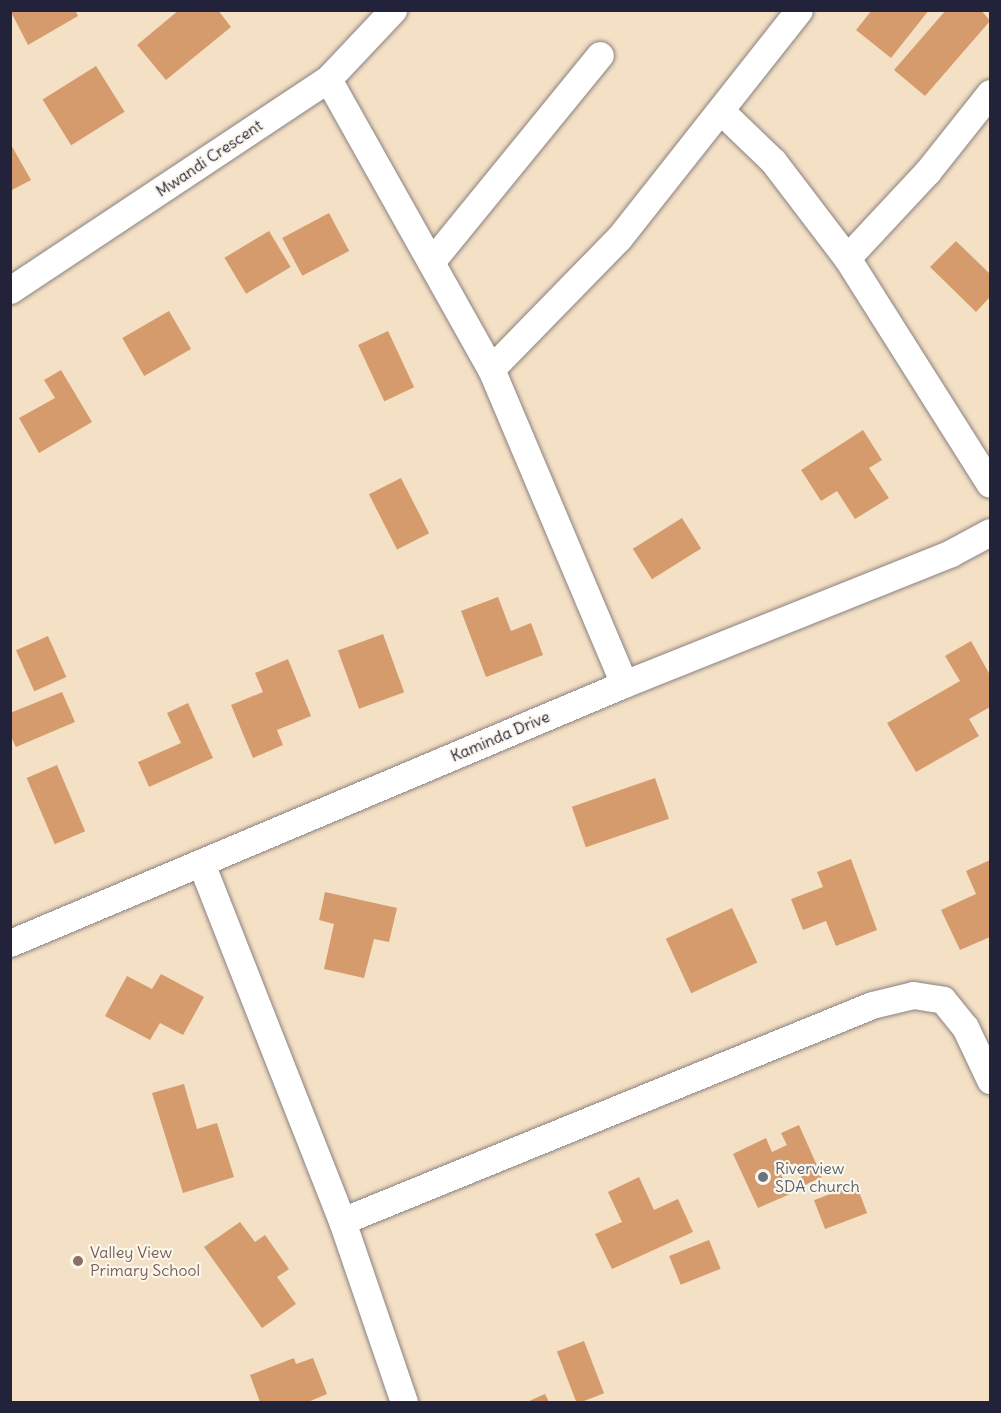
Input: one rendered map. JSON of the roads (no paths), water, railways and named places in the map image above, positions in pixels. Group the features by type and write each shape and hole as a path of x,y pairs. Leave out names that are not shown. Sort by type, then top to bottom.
{"street":[{"name":"Mwandi Crescent","path":"10,290 328,79 393,10"},
{"path":"491,369 619,238 722,112 799,10"},
{"path":"431,262 600,55"},
{"path":"328,79 491,369 624,684"},
{"path":"848,258 928,171 990,93"},
{"path":"722,112 773,161 848,258 990,484"},
{"name":"Kaminda Drive","path":"10,943 624,684 951,553 990,532"},
{"path":"201,863 342,1221 404,1402"},
{"path":"342,1221 872,1005 913,995 943,1000 964,1027 990,1080"}],"place":[{"name":"Riverview SDA church","path":"763,1177"},
{"name":"Valley View Primary School","path":"78,1261"}]}
